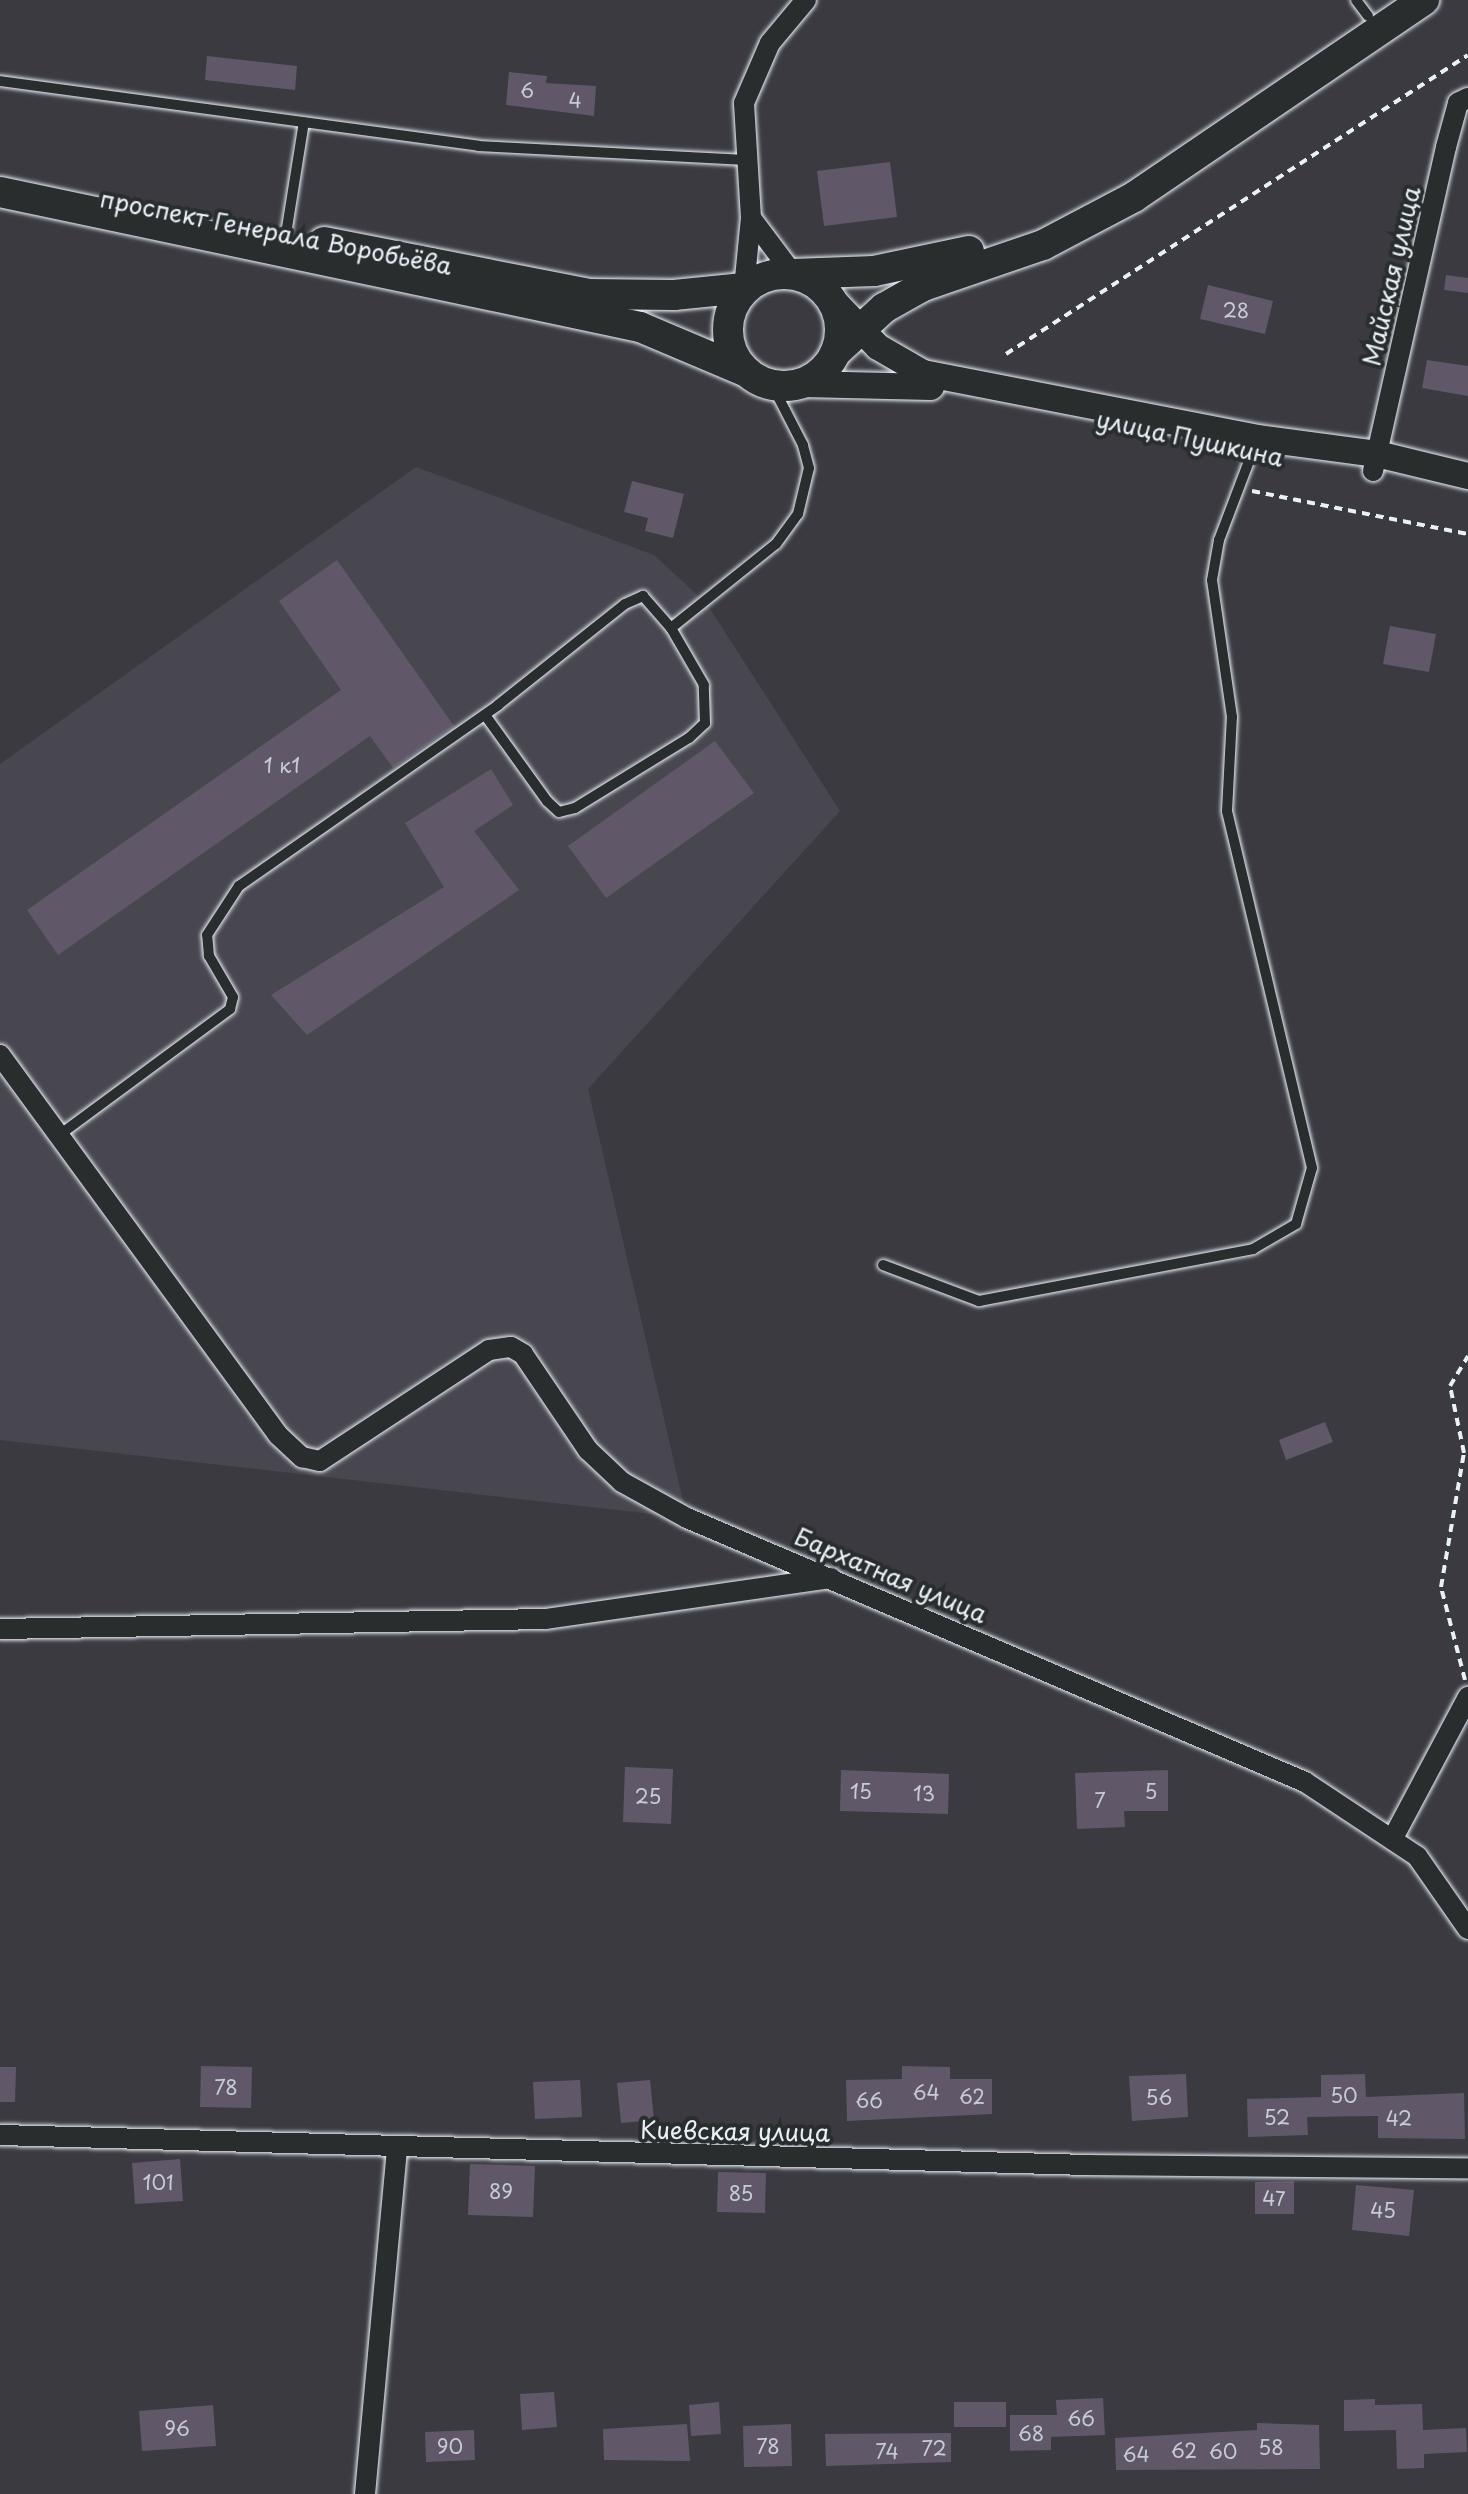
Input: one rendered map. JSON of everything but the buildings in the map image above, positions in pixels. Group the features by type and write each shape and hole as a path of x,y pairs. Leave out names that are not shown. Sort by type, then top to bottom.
{"main road":[{"path":"549,299 640,327 772,385 803,384 817,376 859,330 897,300 934,281 1043,245 1101,216 1424,0"},
{"path":"549,299 744,288 764,277 874,271 954,256 1051,220 1204,129 1372,5"},
{"name":"проспект Генерала Воробьёва","path":"0,176 286,234 549,299"},
{"name":"проспект Генерала Воробьёва","path":"0,192 549,299"},
{"path":"793,274 820,286 830,297 840,324 835,353"},
{"path":"744,288 733,306 727,334 744,371"}],"street":[{"path":"744,288 751,218 744,103 758,64 806,0"},
{"name":"Майская улица","path":"1375,462 1446,147 1458,103 1468,98"},
{"path":"751,218 793,274"},
{"path":"830,297 859,330 907,375"},
{"path":"897,300 884,320 884,336 907,375"},
{"name":"улица Пушкина","path":"803,384 907,375 1109,420 1255,447 1375,462 1468,493"},
{"path":"1375,462 1468,476"},
{"path":"0,1055 58,1136"},
{"name":"Бархатная улица","path":"58,1136 278,1435 302,1457 320,1461 489,1350 511,1347 523,1354 588,1450 622,1482 687,1518 1305,1782 1417,1856 1468,1929"},
{"path":"0,1629 546,1619 831,1578"},
{"path":"1393,1838 1468,1696"},
{"name":"Киевская улица","path":"0,2135 397,2149 1091,2165 1468,2168"},
{"path":"365,2494 397,2149"}],"lane":[{"path":"0,81 478,146 746,160"},
{"path":"286,234 304,122"},
{"path":"671,628 776,544 798,514 809,468 803,445 772,385"},
{"path":"883,1265 979,1301 1253,1249 1296,1224 1312,1168 1255,941 1225,792 1233,747 1232,717 1212,580 1213,561 1255,447"},
{"path":"58,1136 230,1009 233,997 209,956 207,935 239,886 485,715 625,604 643,596 671,628 704,685 705,723 689,738 575,808 559,812 547,801 485,715"}],"path":[{"path":"1006,354 1468,55"},
{"path":"1237,490 1281,494 1468,534"},
{"path":"1468,1356 1450,1386 1464,1453 1441,1587 1468,1696"}],"shaded area":[{"path":"416,467 654,555 707,604 840,811 588,1089 687,1518 0,1440 0,764"}]}
